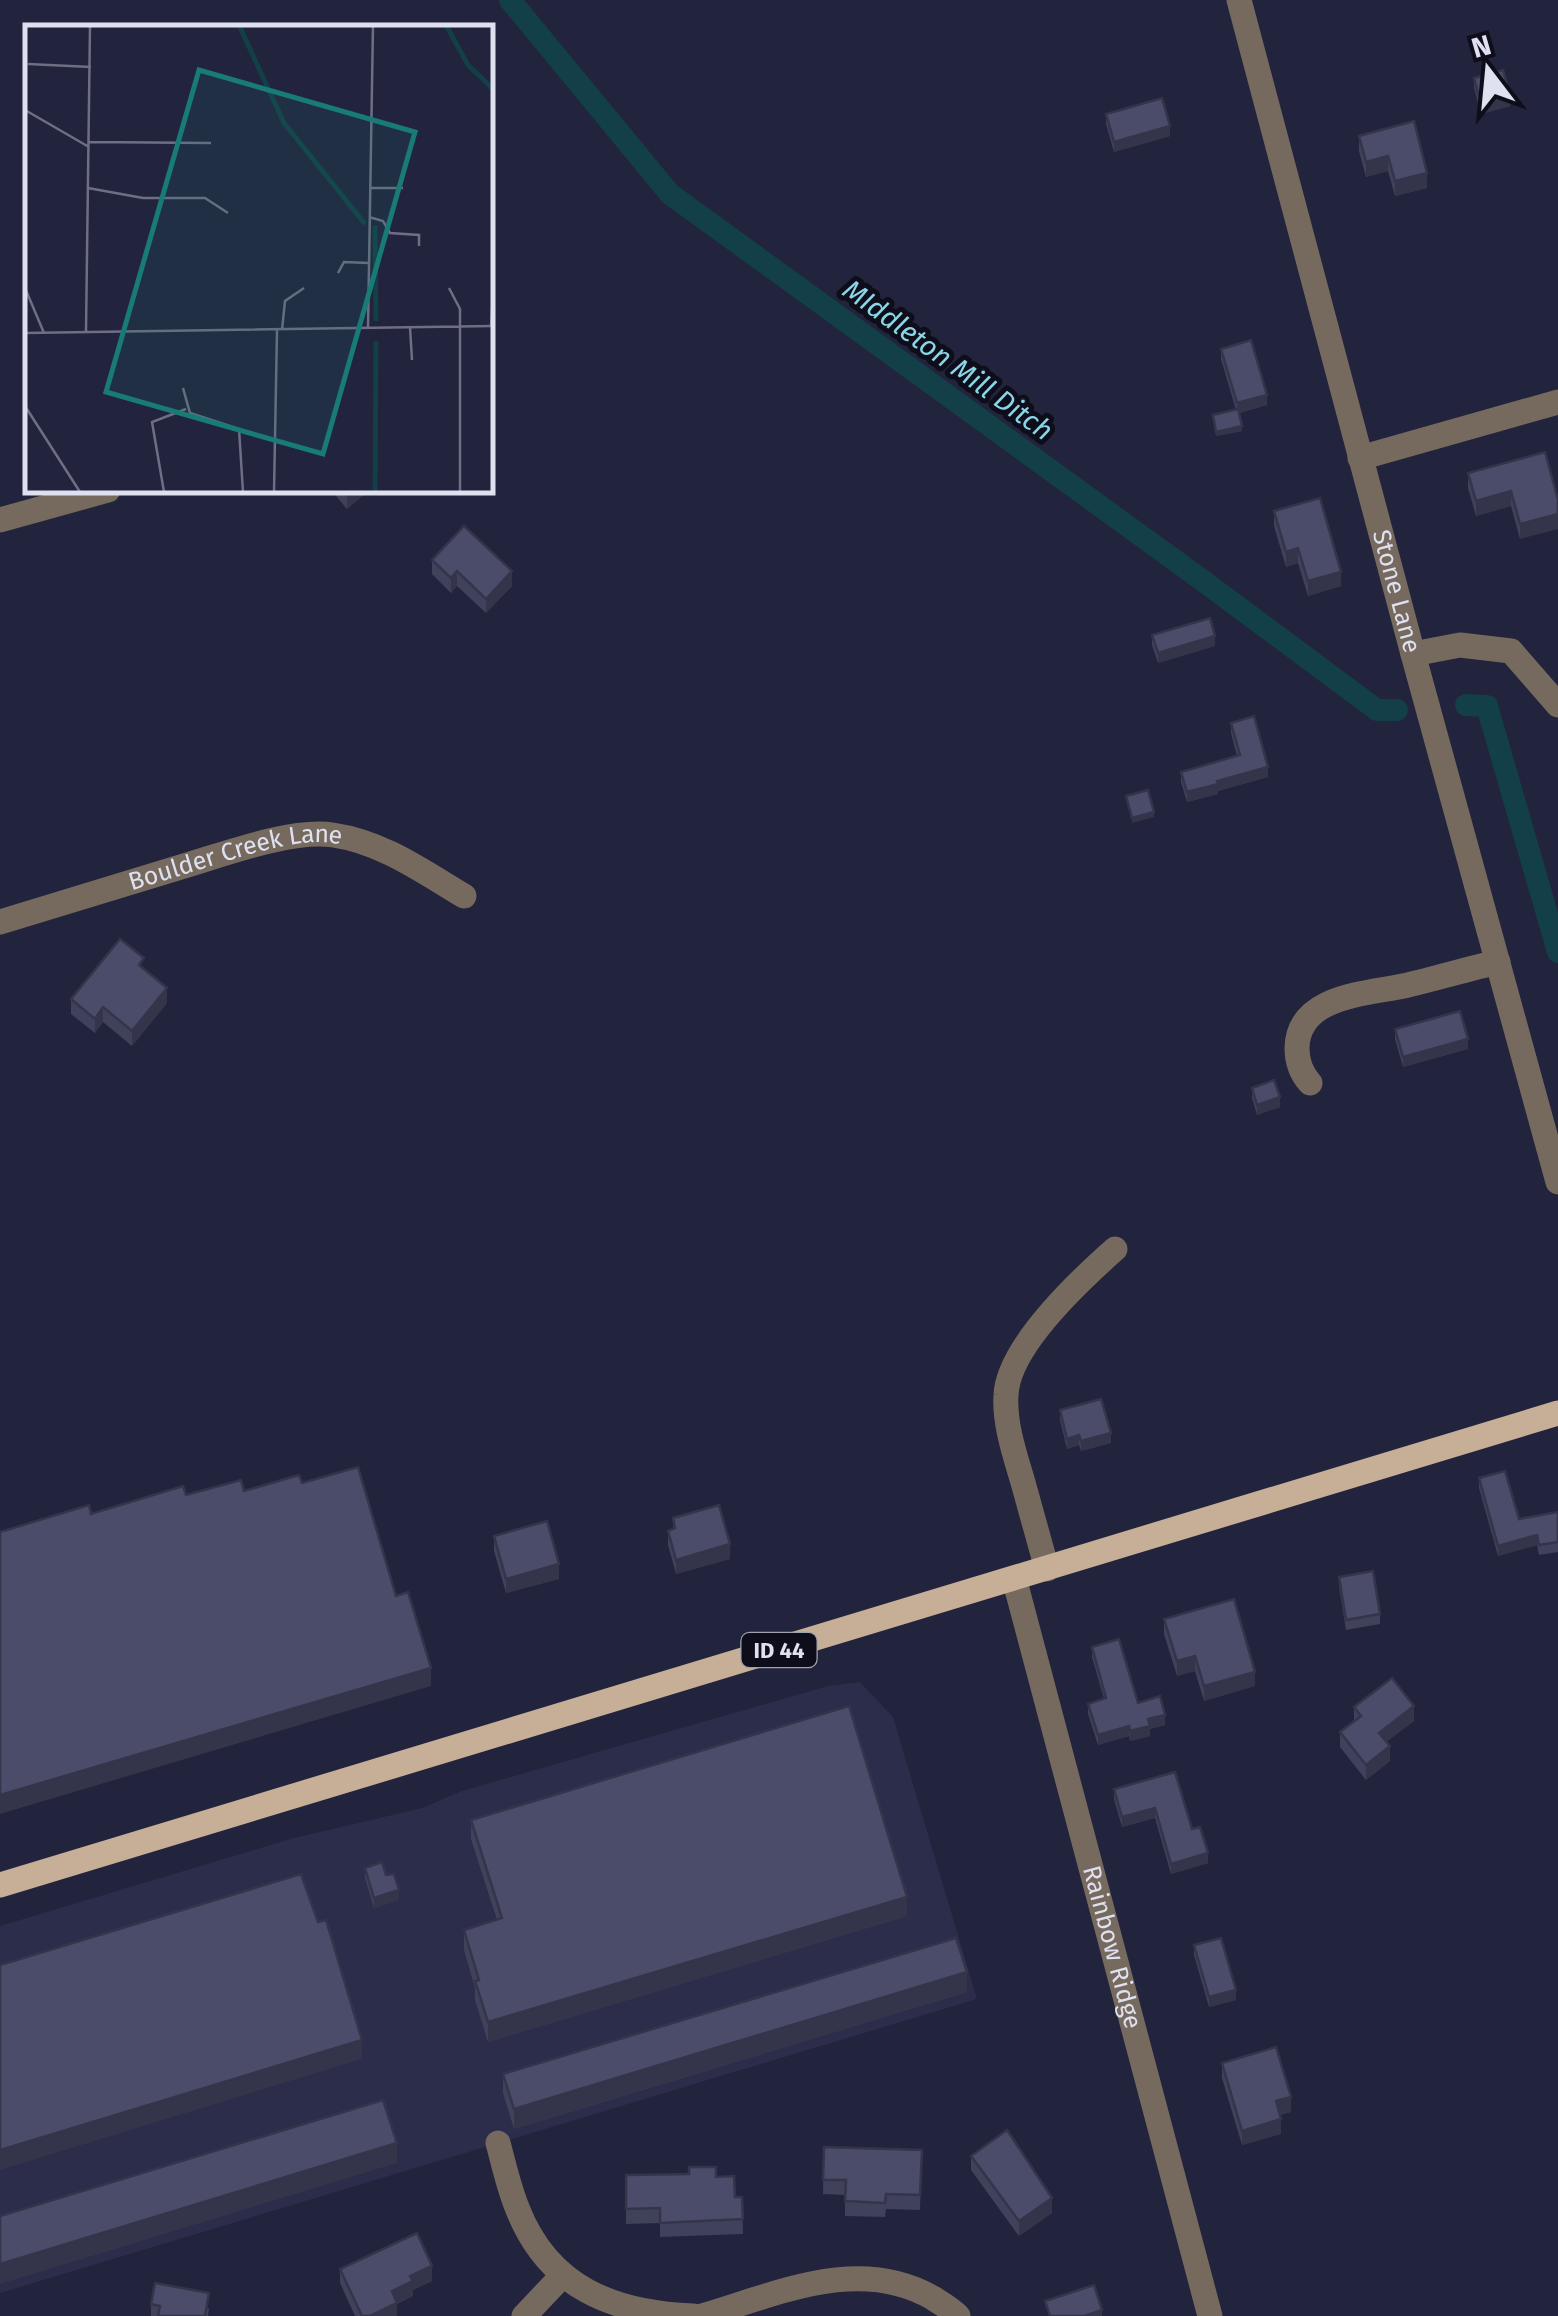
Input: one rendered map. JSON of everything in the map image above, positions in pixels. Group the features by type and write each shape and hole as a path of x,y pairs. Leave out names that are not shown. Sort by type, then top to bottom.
{"main road":[{"name":"ID 44","path":"0,1885 1558,1413"}],"street":[{"name":"Stone Lane","path":"1238,0 1558,1182"},
{"path":"1360,458 1558,402"},
{"path":"0,520 101,492"},
{"path":"1413,654 1460,644 1512,652 1558,705"},
{"name":"Boulder Creek Lane","path":"0,922 230,852 284,838 329,834 370,843 464,896"},
{"path":"1310,1083 1302,1074 1297,1042 1307,1017 1333,1000 1498,962"},
{"path":"1047,1569 1008,1422 1006,1396 1011,1370 1049,1316 1116,1249"},
{"name":"Rainbow Ridge","path":"1014,1578 1210,2316"},
{"path":"498,2143 518,2211 536,2246 562,2276 596,2297 664,2315 693,2316"},
{"path":"524,2316 562,2276"},
{"path":"702,2316 801,2286 842,2278 882,2279 917,2289 958,2316"}],"shaded area":[{"path":"860,1682 893,1717 977,1999 0,2293 0,1926 294,1838 422,1808 462,1791 828,1686"}],"building":[{"path":"1503,70 1510,96 1481,104 1474,78"},
{"path":"1162,98 1170,126 1114,142 1106,114"},
{"path":"1414,121 1427,173 1395,181 1388,156 1366,162 1359,136"},
{"path":"1251,340 1267,395 1237,403 1221,349"},
{"path":"1238,409 1242,426 1216,432 1213,415"},
{"path":"1545,452 1558,514 1520,524 1511,491 1476,501 1468,473"},
{"path":"1320,498 1341,572 1308,581 1298,548 1286,552 1274,511"},
{"path":"464,526 512,571 486,599 457,571 451,578 432,560"},
{"path":"1210,618 1215,636 1158,653 1152,635"},
{"path":"1254,716 1268,767 1187,792 1181,772 1240,755 1231,723"},
{"path":"1148,790 1154,812 1132,818 1126,796"},
{"path":"120,939 144,958 139,965 167,988 132,1031 103,1007 95,1019 71,999"},
{"path":"1460,1011 1468,1039 1403,1057 1395,1029"},
{"path":"1274,1080 1280,1097 1257,1105 1252,1088"},
{"path":"1101,1399 1111,1433 1081,1441 1079,1435 1067,1439 1060,1410"},
{"path":"358,1467 396,1596 408,1592 431,1668 0,1795 0,1532 89,1505 91,1514 183,1486 186,1495 241,1480 244,1491 299,1475 302,1483"},
{"path":"1505,1471 1519,1519 1558,1512 1558,1542 1539,1545 1537,1535 1498,1546 1479,1478"},
{"path":"719,1505 730,1544 676,1560 668,1531 675,1528 673,1518"},
{"path":"547,1521 559,1564 506,1579 494,1536"},
{"path":"1373,1571 1380,1614 1346,1620 1339,1577"},
{"path":"1234,1599 1255,1672 1204,1686 1195,1656 1177,1661 1164,1619"},
{"path":"1119,1639 1138,1703 1160,1696 1165,1715 1148,1719 1150,1726 1130,1731 1129,1726 1098,1735 1088,1704 1106,1698 1092,1647"},
{"path":"1392,1678 1414,1706 1379,1733 1390,1746 1366,1765 1340,1732 1361,1716 1354,1707"},
{"path":"849,1706 907,1897 488,2022 464,1930 502,1918 471,1820"},
{"path":"1175,1772 1192,1829 1200,1827 1208,1853 1171,1864 1155,1808 1122,1817 1114,1789"},
{"path":"382,1862 386,1875 394,1874 399,1890 374,1898 365,1868"},
{"path":"301,1874 318,1922 326,1920 362,2040 0,2150 0,1965"},
{"path":"956,1938 967,1972 514,2109 503,2074"},
{"path":"1221,1938 1236,1990 1209,1997 1194,1945"},
{"path":"1276,2047 1291,2097 1276,2101 1281,2119 1242,2131 1222,2063"},
{"path":"383,2100 397,2143 0,2264 0,2216"},
{"path":"1007,2130 1052,2198 1019,2221 971,2156"},
{"path":"824,2147 922,2150 920,2195 886,2194 885,2203 845,2201 846,2180 823,2180"},
{"path":"689,2167 716,2167 716,2177 734,2176 735,2197 742,2197 743,2219 660,2223 660,2208 626,2209 626,2175 689,2174"},
{"path":"417,2233 432,2266 410,2276 413,2281 392,2291 397,2303 362,2316 340,2269"},
{"path":"155,2283 209,2293 205,2316 158,2316 160,2306 151,2304"},
{"path":"1094,2285 1102,2310 1088,2316 1050,2316 1045,2301"}],"waterway":[{"name":"MIddleton Mill Ditch","path":"510,0 670,194 1377,710 1397,710"},
{"name":"MIddleton Mill Ditch","path":"1466,705 1487,706 1558,952"}]}
